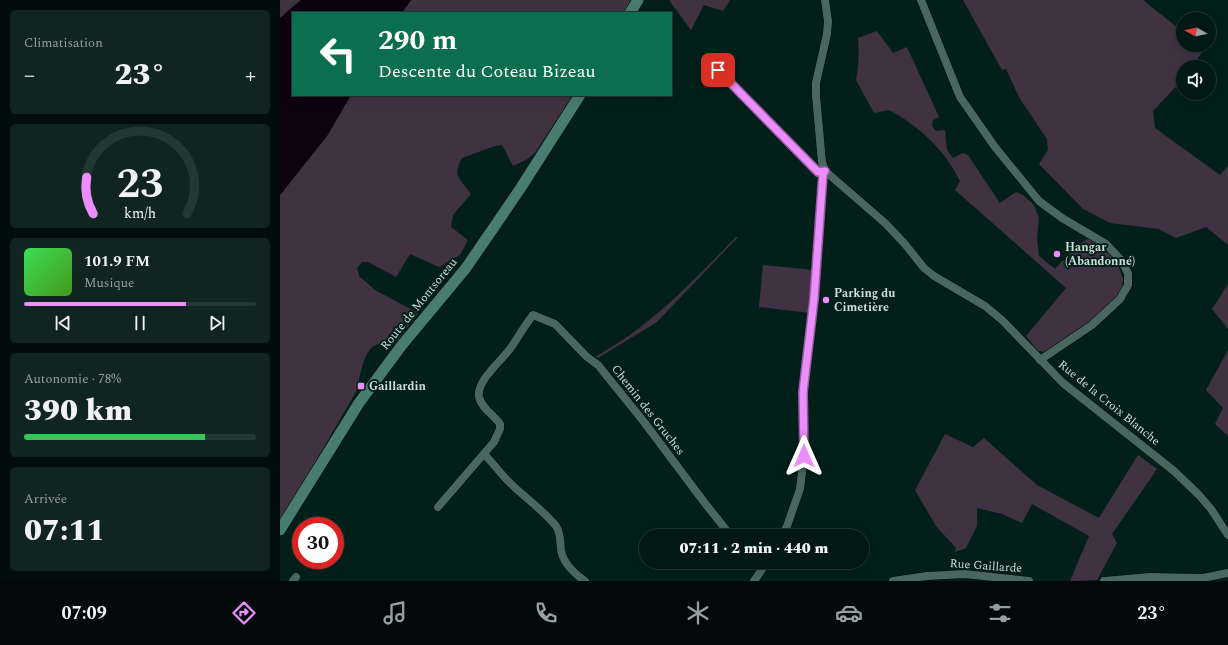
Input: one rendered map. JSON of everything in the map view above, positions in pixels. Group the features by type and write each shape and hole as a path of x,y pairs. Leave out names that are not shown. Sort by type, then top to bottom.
{"main road":[{"path":"631,12 638,0"},
{"name":"Route de Montsoreau","path":"280,530 359,403 402,345 466,268 516,195 579,96"}],"street":[{"path":"786,529 800,489 804,456 803,392 814,299 823,174 825,171 822,162 816,83 827,34 828,21 825,0"},
{"path":"921,0 960,96 995,147 1039,201 1062,218 1106,244 1121,260 1128,273 1128,285 1120,299 1092,325 1040,360"},
{"name":"Rue de la Croix Blanche","path":"705,63 718,70 818,172 825,171 885,223 904,243 924,268 934,276 985,306 1002,320 1063,383 1174,471 1211,509 1228,535"},
{"name":"Chemin des Gruches","path":"484,454 498,435 500,424 480,401 480,388 512,346 533,315 555,324 586,358 598,365 644,422 725,529"},
{"path":"438,507 484,454 508,482 537,507 559,531 561,537 561,551 564,557 572,569 585,581"},
{"path":"754,581 760,569"},
{"path":"1104,581 1150,577 1203,578 1228,573"},
{"name":"Rue Gaillarde","path":"893,581 927,576 965,574 1029,581"}],"shaded area":[{"path":"280,0 301,0 280,18"},
{"path":"301,0 411,0 403,12 292,12 292,96 350,96 327,136 280,195 280,18"},
{"path":"411,0 633,0 626,12 403,12"},
{"path":"669,0 730,0 723,11 704,5 691,30"},
{"path":"963,0 1143,0 1176,26 1176,52 1202,52 1197,60 1176,60 1176,86 1153,111 1155,128 1220,175 1228,166 1228,245 1206,227 1176,238 1159,229 1110,223 1083,209 1039,164 1048,150 1047,139 1020,99 1006,69 1002,70"},
{"path":"877,31 893,53 907,47 939,117 933,120 932,126 936,131 945,130 947,150 953,158 963,153 968,155 1000,203 1016,192 1023,195 1034,205 1039,218 1037,238 1039,256 1055,269 1077,245 1088,239 1098,243 1116,261 1123,278 1122,288 1118,297 1092,321 1047,352 1038,351 1026,336 1066,288 955,190 960,181 954,170 939,149 921,131 911,123 889,110 874,113 856,80 858,70 858,38"},
{"path":"350,96 572,96 535,153 526,160 513,166 502,145 495,146 462,158 458,169 459,177 471,194 453,215 451,227 468,240 460,255 439,267 410,254 396,277 368,262 362,262 357,268 359,276 375,290 418,313 398,340 378,344 368,352 363,364 357,390 280,523 280,195 327,136"},
{"path":"736,237 738,237 657,322 598,358 595,357 628,336 665,307"},
{"path":"763,265 814,270 810,313 759,307"},
{"path":"1228,284 1228,329 1212,309"},
{"path":"1228,350 1228,436 1215,424 1223,408 1206,390"},
{"path":"945,434 973,447 984,438 1037,485 1099,518 1138,455 1157,469 1112,534 1117,543 1097,580 1070,581 1089,536 1032,504 1022,523 1002,514 977,508 977,526 966,548 955,552 956,548 936,526 915,490"}],"place":[{"name":"Hangar (Abandonné)","path":"1057,254"},
{"name":"Parking du Cimetière","path":"826,300"},
{"name":"Gaillardin","path":"361,386"}],"route":[{"path":"718,70 818,172 825,171 823,174 814,299 803,392 804,456"}]}
